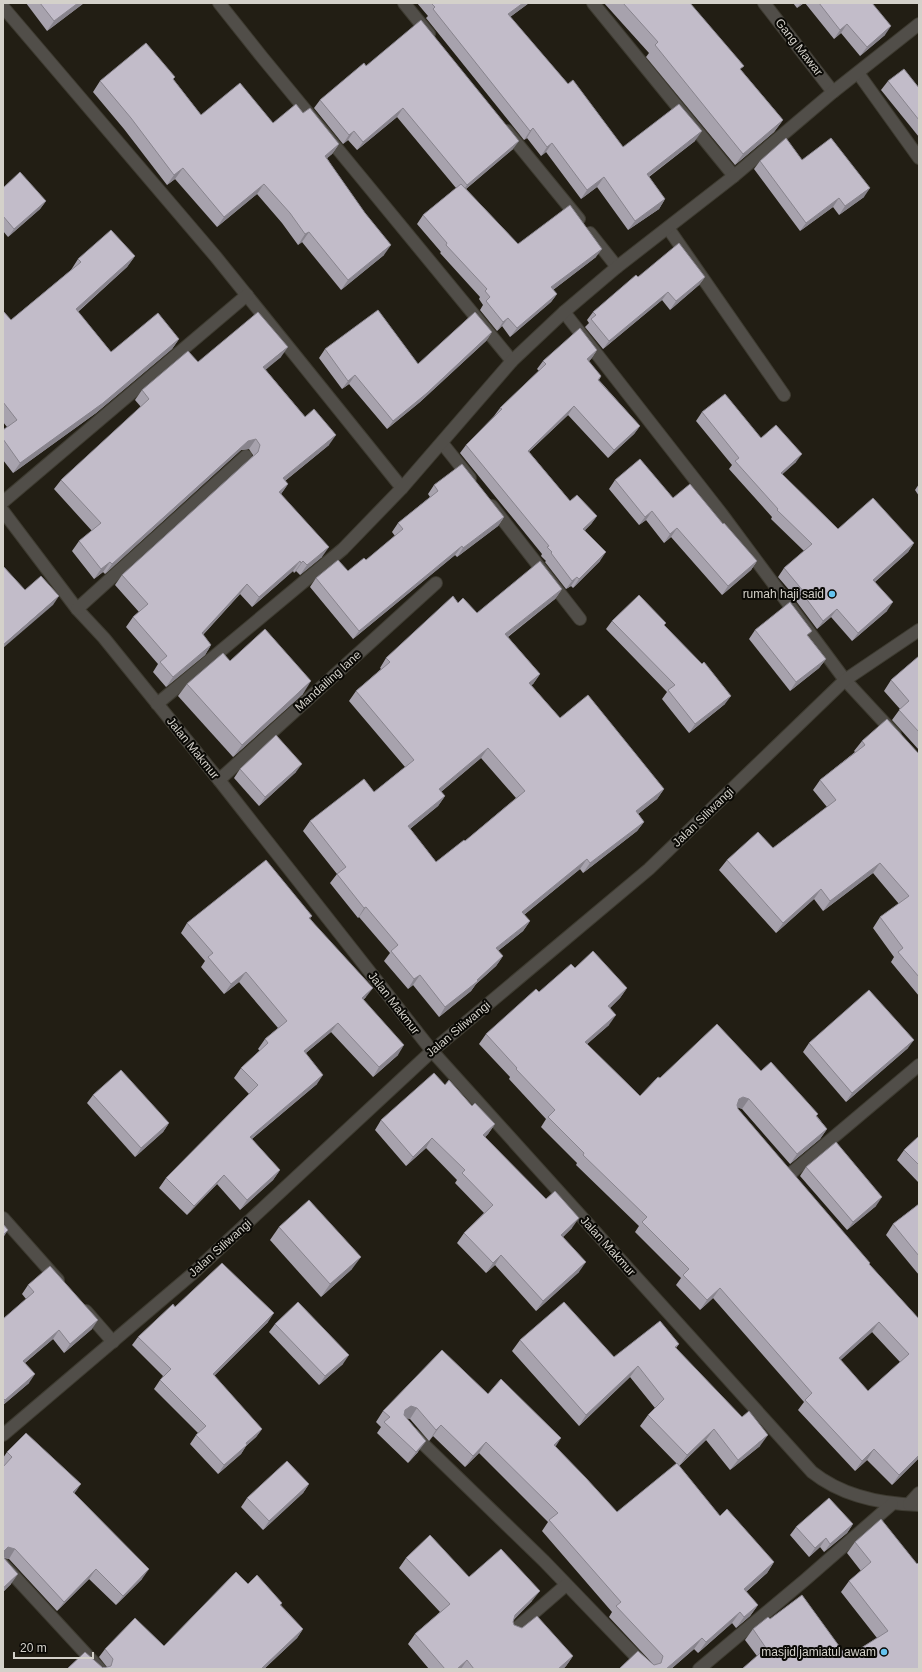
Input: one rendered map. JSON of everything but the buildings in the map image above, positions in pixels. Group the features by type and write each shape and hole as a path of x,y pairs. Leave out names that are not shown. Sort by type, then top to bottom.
{"street":[{"path":"219,3 512,361"},
{"path":"404,3 439,46"},
{"path":"593,3 734,176"},
{"name":"Gang Mawar","path":"764,3 833,92"},
{"path":"3,7 247,295 402,488"},
{"path":"157,704 343,548 402,488 512,361 564,312 617,267 734,176 833,92 919,24"},
{"path":"858,73 919,158"},
{"path":"498,120 617,267"},
{"path":"668,228 784,395"},
{"path":"3,502 247,295"},
{"path":"564,312 721,513 845,680 903,744"},
{"path":"442,443 475,485"},
{"path":"77,609 246,456"},
{"path":"485,497 580,619"},
{"name":"Jalan Makmur","path":"3,511 77,609 104,638 219,780 432,1051 812,1472 832,1486 848,1492 892,1504 914,1504"},
{"name":"Mandailing lane","path":"219,780 436,583"},
{"name":"Jalan Siliwangi","path":"3,1435 113,1342 262,1210 432,1051 649,869 845,680 919,630"},
{"path":"790,1174 919,1065"},
{"path":"780,1163 800,1186"},
{"path":"3,1218 66,1289"},
{"path":"76,1301 113,1342"},
{"path":"404,1424 419,1442 507,1525 648,1669"},
{"path":"914,1504 919,1493"},
{"path":"699,1669 794,1590 892,1504"},
{"path":"3,1564 100,1669"},
{"path":"513,1631 566,1585"},
{"path":"794,1590 803,1602"}],"place":[{"name":"rumah haji said","path":"832,594"},
{"name":"masjid jamiatul awam","path":"884,1652"}]}
